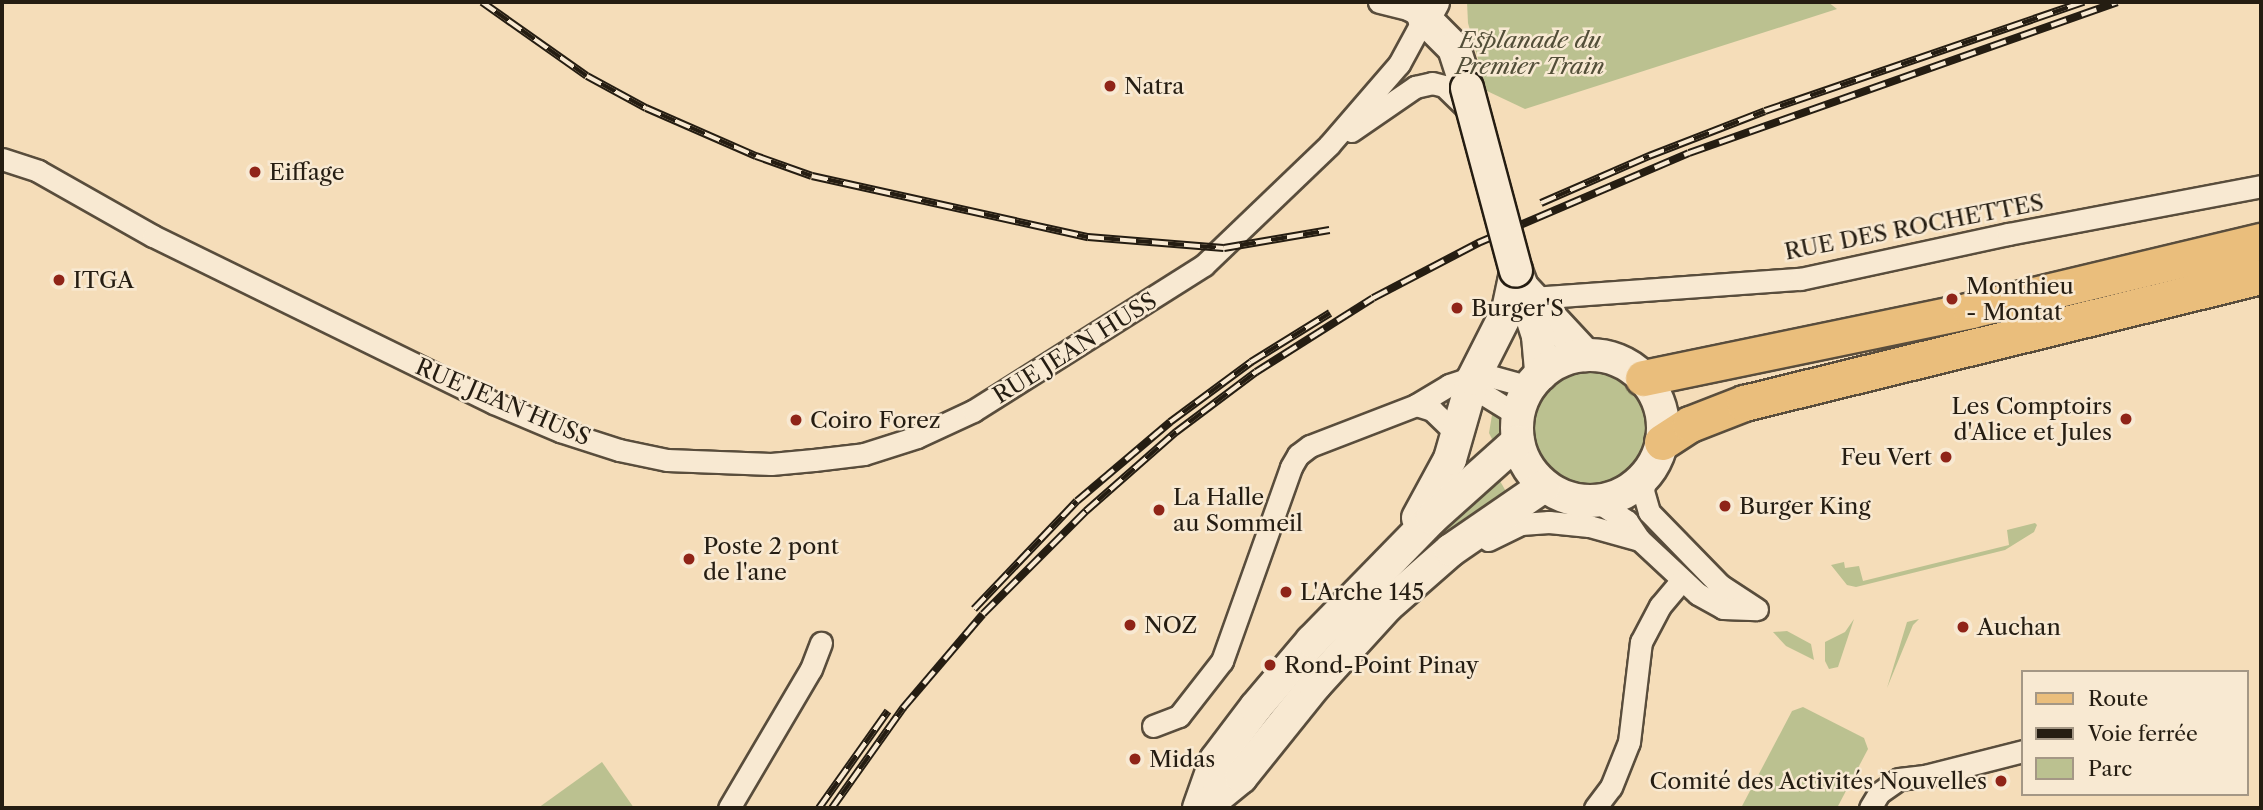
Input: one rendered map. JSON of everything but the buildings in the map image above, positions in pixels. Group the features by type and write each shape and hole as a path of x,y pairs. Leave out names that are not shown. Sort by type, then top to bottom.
{"main road":[{"path":"1363,586 1517,431 1535,380 1538,336 1464,99 1454,48 1429,10"},
{"path":"1643,378 1971,310 2261,241"},
{"path":"1516,271 1522,286 1585,355"},
{"path":"1201,808 1216,760 1256,707 1418,520 1440,480 1458,435 1473,379 1508,310 1516,271"},
{"path":"1662,442 1690,424 1744,403 2261,276"},
{"path":"1517,431 1532,474 1545,486 1569,498 1596,501 1615,497 1646,475 1662,442 1662,419 1656,397 1643,378 1626,365 1606,357 1585,355 1562,361 1535,380"},
{"path":"1201,808 1241,777 1308,694 1387,606 1451,550 1545,486"}],"street":[{"path":"1379,2 1408,9 1429,10"},
{"name":"RUE JEAN HUSS","path":"2,159 38,171 153,236 494,403 560,431 619,450 667,460 771,464 864,454 916,436 973,411 1205,265 1329,145 1399,64 1429,10"},
{"name":"RUE JEAN HUSS","path":"1329,145 1415,87 1432,83 1444,86 1464,99"},
{"name":"RUE DES ROCHETTES","path":"1532,298 1800,279 2008,234 2261,186"},
{"path":"1153,726 1180,716 1223,661 1291,467 1298,455 1310,446 1416,405 1449,385 1486,375 1535,380"},
{"path":"1473,379 1482,393 1509,410 1517,431"},
{"path":"1416,405 1432,410 1458,435"},
{"path":"1596,501 1627,521 1640,540 1698,594 1723,608 1757,609 1720,585 1649,512 1643,491 1646,475"},
{"path":"1387,606 1426,586 1501,531 1521,524 1549,522 1589,526 1640,540"},
{"path":"1595,808 1611,787 1629,742 1642,642 1660,606 1682,580"},
{"path":"729,808 811,669 821,643"},
{"path":"1870,808 1879,793 1899,779 1925,776 2022,751"}],"green space":[{"name":"Esplanade du Premier Train","path":"1467,2 1828,2 1837,9 1525,109 1487,91 1468,23"},
{"path":"1589,370 1611,375 1629,387 1641,405 1646,427 1641,449 1629,467 1611,479 1589,484 1567,479 1549,467 1537,449 1532,427 1537,405 1549,387 1567,375"},
{"path":"1493,409 1504,424 1503,438 1497,449 1489,433"},
{"path":"1496,474 1508,495 1262,733 1227,761 1287,684"},
{"path":"2035,523 2037,525 2034,532 2005,550 1856,587 1847,585 1831,565 1844,562 1845,568 1859,566 1863,581 2009,545 2007,530"},
{"path":"1854,619 1838,667 1829,669 1825,661 1825,642 1845,632"},
{"path":"1919,619 1913,625 1887,688 1907,622"},
{"path":"1787,631 1811,644 1814,660 1786,646 1773,632"},
{"path":"1803,707 1864,738 1868,749 1837,808 1741,808 1792,711"},
{"path":"602,762 634,808 538,808"}],"railway":[{"path":"482,2 587,76 646,108 756,156 812,176 1088,237 1224,248 1329,230"},
{"path":"1541,203 1649,156 1765,111 2084,2"},
{"path":"832,808 903,708 983,614 1086,511 1176,432 1256,372 1373,298 1478,243 1689,153 2117,2"},
{"path":"974,609 1077,501 1170,422 1251,362 1330,313"},
{"path":"819,808 888,711"}],"place":[{"name":"Natra","path":"1110,86"},
{"name":"Eiffage","path":"255,172"},
{"name":"ITGA","path":"59,280"},
{"name":"Monthieu - Montat","path":"1952,299"},
{"name":"Burger'S","path":"1457,308"},
{"name":"Les Comptoirs d'Alice et Jules","path":"2126,419"},
{"name":"Coiro Forez","path":"796,420"},
{"name":"Feu Vert","path":"1946,457"},
{"name":"Burger King","path":"1725,506"},
{"name":"La Halle au Sommeil","path":"1159,510"},
{"name":"Poste 2 pont de l'ane","path":"689,559"},
{"name":"L'Arche 145","path":"1286,592"},
{"name":"NOZ","path":"1130,625"},
{"name":"Auchan","path":"1963,627"},
{"name":"Rond-Point Pinay","path":"1270,665"},
{"name":"Midas","path":"1135,759"},
{"name":"Comité des Activités Nouvelles","path":"2001,781"}]}
